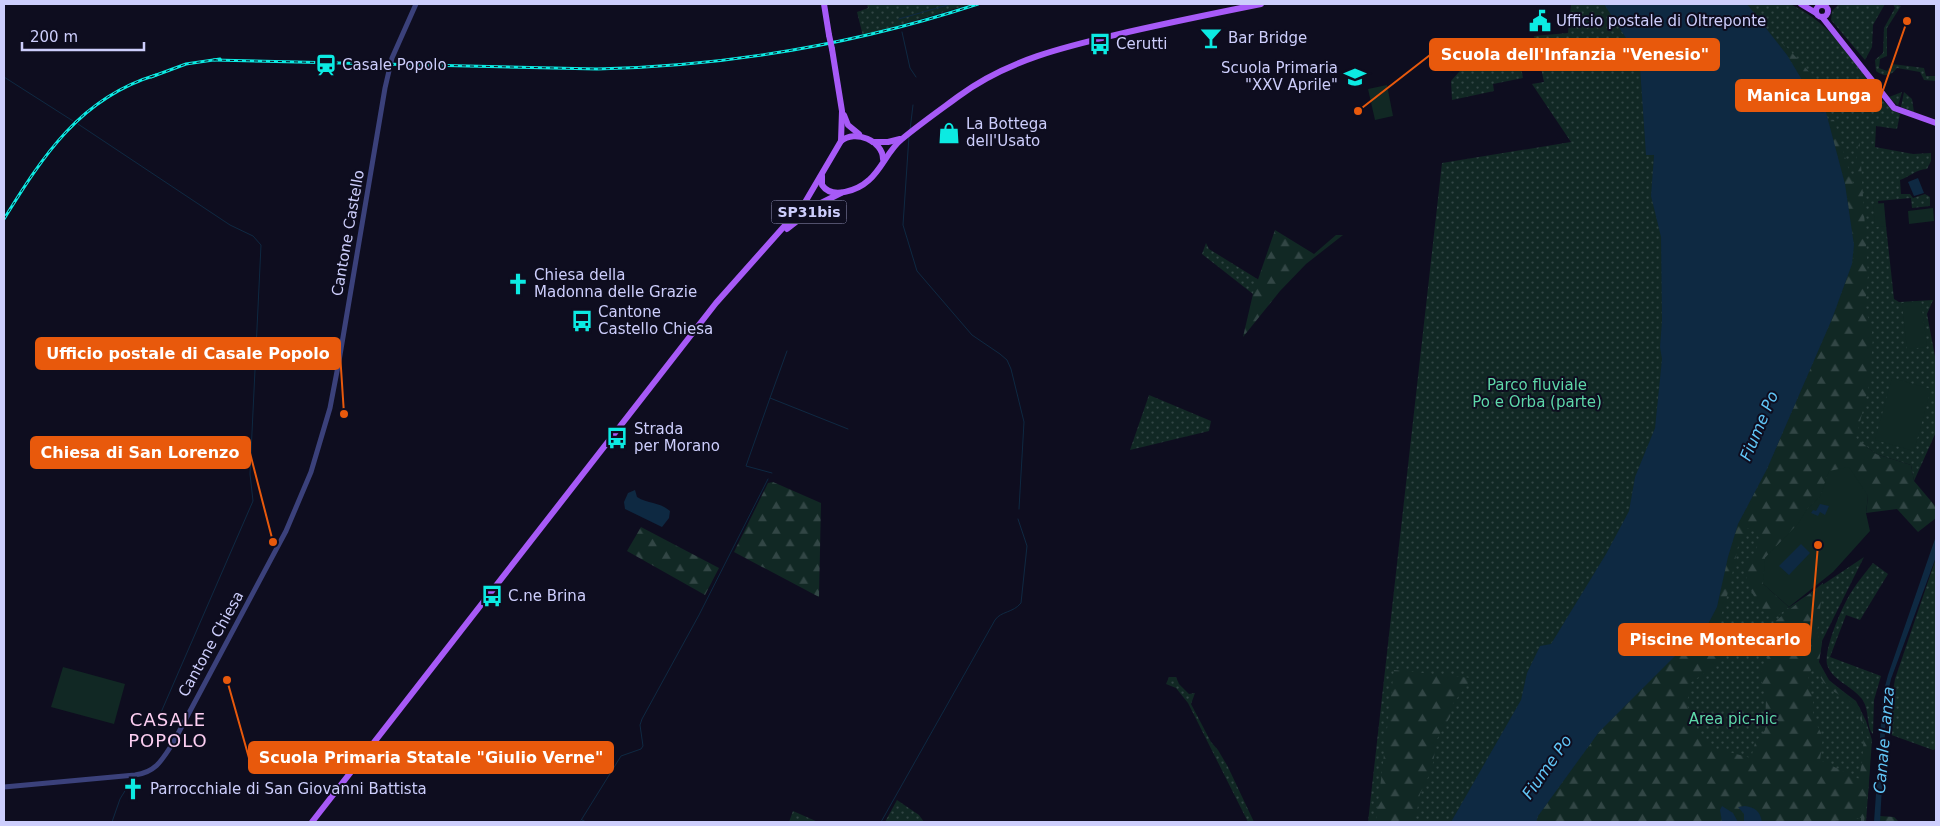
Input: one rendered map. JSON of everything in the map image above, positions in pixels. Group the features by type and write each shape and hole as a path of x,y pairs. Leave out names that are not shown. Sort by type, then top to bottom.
{"main road":[{"path":"824,4 842,111 841,140 822,175 821,182 826,190 832,193 844,192 869,180 883,160 904,138 970,88 1030,58 1081,43 1261,4"},
{"path":"1803,5 1821,12 1894,108 1936,123"},
{"path":"842,111 850,128 880,149 883,160"},
{"path":"841,140 850,136 862,136"},
{"path":"872,142 888,142 904,138"},
{"name":"SP31bis","path":"312,822 716,303 745,268 776,237 804,204 822,175"},
{"name":"SP31bis","path":"776,237 819,204 844,192"}],"street":[{"name":"Cantone Castello","path":"279,544 311,472 330,408 384,88 391,62 416,4"},
{"name":"Cantone Chiesa","path":"4,786 135,775 148,772 158,765 173,743 279,544"}],"green space":[{"path":"867,4 971,4 863,36 857,12 868,8"},
{"path":"1571,4 1790,4 1814,18 1833,35 1881,98 1889,107 1900,114 1897,129 1876,126 1875,147 1913,154 1931,153 1931,161 1927,169 1900,180 1901,194 1910,194 1913,198 1925,194 1930,197 1930,206 1912,208 1911,198 1878,201 1881,226 1886,226 1894,299 1899,302 1933,300 1927,314 1936,362 1936,432 1914,481 1911,465 1876,454 1863,444 1763,584 1788,608 1864,557 1822,641 1818,667 1828,680 1856,701 1866,721 1872,740 1866,822 1368,822 1442,163 1571,142 1532,84 1544,82 1534,36 1568,33"},
{"path":"1839,4 1885,4 1873,25 1872,47 1865,60 1831,20 1832,11"},
{"path":"1893,4 1901,6 1887,28 1887,56 1880,59 1879,68 1887,71 1892,64 1924,68 1926,76 1936,76 1936,81 1924,80 1920,72 1897,68 1887,75 1876,71 1875,60 1883,53 1884,28 1895,8"},
{"path":"1494,41 1496,46 1516,41 1523,78 1493,84 1494,91 1452,100 1451,81 1474,55"},
{"path":"1783,43 1823,87 1822,97 1810,93 1787,55"},
{"path":"1387,85 1393,116 1375,120 1368,89"},
{"path":"1902,92 1898,106 1889,97"},
{"path":"1904,92 1912,99 1914,112 1901,107"},
{"path":"1827,119 1834,120 1854,187 1859,133 1868,275 1865,306 1873,336 1870,381 1856,438 1876,454 1911,465 1914,481 1936,507 1936,518 1918,532 1897,509 1866,513 1868,496 1829,471 1820,497 1807,509 1798,524 1765,558 1763,584 1789,607 1772,620 1752,592 1746,576 1746,559 1755,555 1759,538 1755,531 1748,528 1739,542 1729,589 1712,647 1715,652 1751,629 1773,623 1823,583 1817,634 1822,643 1819,662 1829,680 1860,708 1865,734 1871,745 1864,822 1861,822 1861,818 1826,822 1762,822 1760,812 1745,806 1739,807 1744,814 1744,822 1738,822 1733,813 1720,810 1722,822 1536,822 1538,816 1599,732 1676,655 1703,632 1738,524 1767,469 1832,319 1852,264 1854,245 1845,184","holes":["1758,631 1769,635 1767,661 1760,674 1766,698 1765,730 1755,743 1751,758 1710,747 1697,728 1687,705 1690,683","1813,664 1827,686 1849,701 1861,720 1863,740 1859,779 1820,760 1823,737 1813,717 1813,699 1807,682"]},
{"path":"1884,203 1886,226 1875,227 1873,204"},
{"path":"1933,208 1934,221 1909,224 1908,211"},
{"path":"1275,230 1314,254 1336,235 1343,235 1306,264 1280,291 1243,337 1253,294"},
{"path":"1206,243 1209,249 1259,280 1253,294 1202,254"},
{"path":"1921,301 1927,347 1907,349 1902,303"},
{"path":"1892,378 1931,389 1914,451 1875,440"},
{"path":"1149,395 1211,421 1209,431 1130,450"},
{"path":"1849,467 1868,496 1866,513 1870,531 1833,572 1789,607 1763,584 1765,558 1798,524 1807,509 1820,497 1829,471"},
{"path":"773,482 821,503 819,597 734,552 768,483"},
{"path":"641,527 719,568 705,595 627,551"},
{"path":"1936,558 1936,749 1933,750 1886,733 1895,679"},
{"path":"1873,563 1888,574 1860,620 1846,615 1830,657 1881,676 1874,700 1873,734 1869,727 1866,708 1862,699 1834,676 1828,667 1827,661 1830,641 1843,607 1854,587"},
{"path":"63,667 125,684 114,724 51,707"},
{"path":"1394,670 1472,678 1452,705 1450,717 1437,739 1432,769 1420,794 1415,822 1376,822"},
{"path":"1169,677 1176,677 1179,684 1189,694 1195,693 1191,704 1211,742 1228,767 1254,822 1248,822 1188,703 1176,688 1166,684"},
{"path":"897,800 919,815 924,822 885,822"},
{"path":"793,811 818,822 789,822"},
{"path":"1880,816 1894,817 1899,822 1880,822"}],"water":[{"name":"Fiume Po","path":"1604,4 1747,4 1787,55 1810,93 1822,97 1845,184 1854,245 1852,264 1832,319 1767,469 1738,524 1728,557 1717,607 1704,632 1676,655 1599,732 1538,816 1536,822 1451,822 1521,700 1527,673 1540,646 1551,644 1606,554 1629,511 1635,477 1655,428 1662,359 1660,347 1662,321 1661,237 1651,196 1654,155 1646,155 1640,67 1633,49"},
{"path":"1918,178 1924,193 1914,196 1908,182"},
{"path":"635,490 637,497 670,511 669,518 662,527 625,509 624,502 628,493"},
{"path":"1820,504 1829,506 1825,515 1820,512 1818,516 1811,513 1813,510 1816,511"},
{"name":"Canale Lanza","path":"1936,536 1936,557 1891,679 1887,697 1880,822 1874,822 1883,694"},
{"path":"1801,544 1810,553 1789,575 1779,566"},
{"path":"1722,806 1733,813 1738,822 1722,822 1720,810"},
{"path":"1745,806 1757,811 1762,822 1744,822 1744,814 1738,807"}],"waterway":[{"path":"899,19 951,4"},
{"path":"902,32 910,68 916,77"},
{"path":"4,77 73,121"},
{"path":"910,130 913,105"},
{"path":"78,124 230,225 253,236 261,245 250,474 253,501 159,717"},
{"path":"909,136 903,225 917,271 972,335 1007,360 1011,369 1024,422 1019,509"},
{"path":"770,398 787,351"},
{"path":"772,473 746,466 770,398 848,429"},
{"path":"580,822 621,756 641,749 643,746 640,725 642,719 699,615 768,479"},
{"path":"881,822 995,620 1021,603 1027,546 1018,519"},
{"path":"112,822 120,799 131,781"},
{"path":"582,820 586,822"}],"railway":[{"path":"214,60 597,69 645,67 742,58 838,41 885,31 978,4"},
{"path":"151,77 186,64 220,59"},
{"path":"4,219 34,173 66,132 106,98 129,85 156,75"}],"place":[{"name":"Ufficio postale di Oltreponte","path":"1540,21"},
{"name":"Manica Lunga","path":"1907,21"},
{"name":"Bar Bridge","path":"1211,38"},
{"name":"Cerutti","path":"1100,44"},
{"name":"Casale Popolo","path":"326,65"},
{"name":"Scuola Primaria \"XXV Aprile\"","path":"1355,77"},
{"name":"Scuola dell'Infanzia \"Venesio\"","path":"1358,111"},
{"name":"La Bottega dell'Usato","path":"949,133"},
{"name":"Chiesa della Madonna delle Grazie","path":"518,284"},
{"name":"Cantone Castello Chiesa","path":"582,321"},
{"name":"Ufficio postale di Casale Popolo","path":"344,414"},
{"name":"Strada per Morano","path":"617,438"},
{"name":"Chiesa di San Lorenzo","path":"273,542"},
{"name":"Piscine Montecarlo","path":"1818,545"},
{"name":"C.ne Brina","path":"492,596"},
{"name":"Scuola Primaria Statale \"Giulio Verne\"","path":"227,680"},
{"name":"Parrocchiale di San Giovanni Battista","path":"133,789"}],"district":[{"name":"CASALE POPOLO","path":"168,730"}],"park label":[{"name":"Parco fluviale Po e Orba (parte)","path":"1537,394"},
{"name":"Area pic-nic","path":"1733,719"}]}
